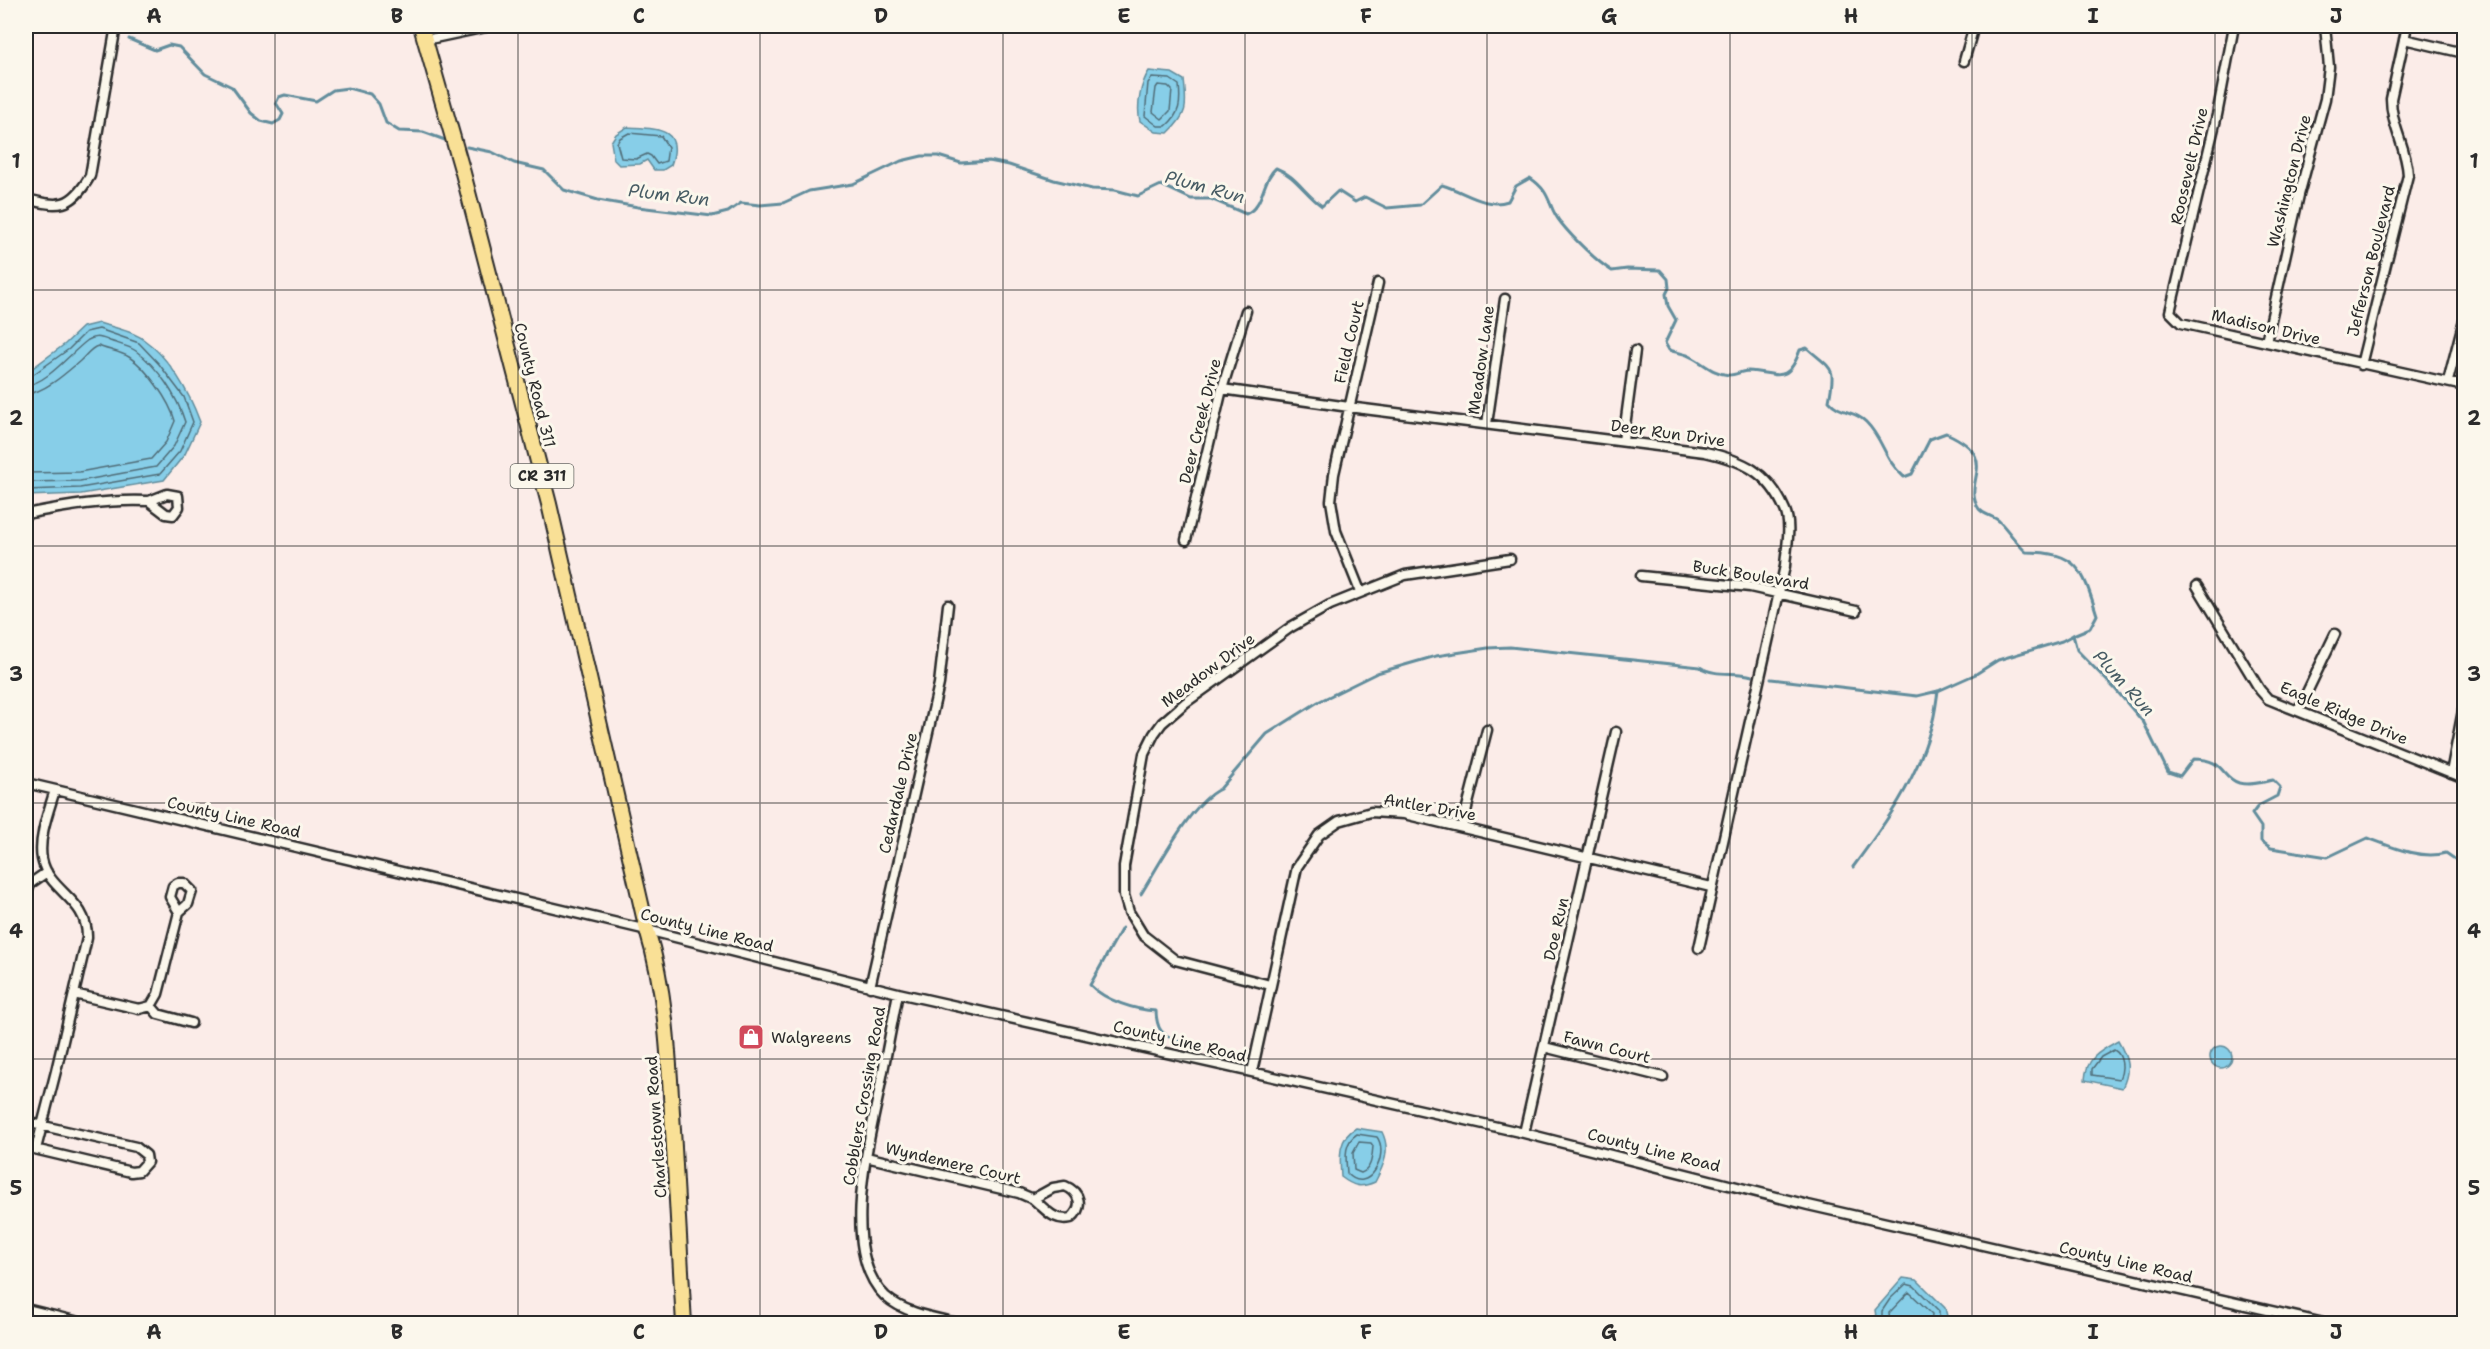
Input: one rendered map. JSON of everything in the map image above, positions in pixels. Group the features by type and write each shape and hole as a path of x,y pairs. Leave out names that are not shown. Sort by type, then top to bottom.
{"main road":[{"name":"County Road 311","path":"421,26 464,173 549,504 647,930"},
{"name":"Charlestown Road","path":"647,930 655,957 666,1035 684,1323"}],"street":[{"path":"26,199 54,206 71,199 83,188 90,176 116,26"},
{"path":"425,40 491,26"},
{"path":"1964,61 1974,26"},
{"name":"Roosevelt Drive","path":"2170,312 2217,115 2234,26"},
{"name":"Washington Drive","path":"2266,342 2325,99 2329,67 2325,26"},
{"name":"Jefferson Boulevard","path":"2361,364 2408,175 2406,157 2393,122 2391,109 2407,26"},
{"path":"2404,39 2464,53"},
{"name":"Field Court","path":"1360,591 1336,531 1331,501 1334,474 1378,284"},
{"name":"Meadow Lane","path":"1487,424 1505,299"},
{"name":"Deer Creek Drive","path":"1186,540 1222,389 1246,311"},
{"name":"Madison Drive","path":"2170,312 2181,323 2464,386"},
{"path":"2448,381 2464,320"},
{"path":"1623,441 1635,351"},
{"name":"Deer Run Drive","path":"1222,389 1705,452 1742,462 1758,473 1779,499 1787,521 1785,566 1699,948"},
{"path":"26,514 131,500 149,501"},
{"name":"Meadow Drive","path":"1270,985 1175,960 1143,935 1129,912 1124,895 1124,866 1144,754 1162,723 1185,703 1291,627 1360,591 1414,573 1510,559"},
{"name":"Buck Boulevard","path":"1641,576 1779,592 1856,611"},
{"name":"Eagle Ridge Drive","path":"2197,586 2260,690 2268,699 2464,778"},
{"name":"Cedardale Drive","path":"870,987 939,684 948,605"},
{"path":"2298,711 2335,634"},
{"path":"2451,773 2464,705"},
{"path":"1462,827 1487,730"},
{"name":"Doe Run","path":"1524,1133 1616,732"},
{"name":"County Line Road","path":"26,783 647,930 870,987 1524,1133 1809,1205 2328,1323"},
{"path":"36,1149 74,994 87,928 81,911 55,883 42,860 42,845 55,790"},
{"name":"Antler Drive","path":"1252,1072 1297,867 1318,835 1339,821 1371,812 1404,814 1711,887"},
{"path":"26,894 31,883 47,872"},
{"path":"74,994 139,1009 151,1006 158,994 179,912"},
{"name":"Cobblers Crossing Road","path":"898,993 866,1157 861,1199 862,1235 866,1259 873,1280 887,1297 906,1309 962,1323"},
{"path":"151,1006 158,1014 191,1023"},
{"name":"Fawn Court","path":"1544,1047 1663,1077"},
{"path":"26,1122 136,1147 146,1155 147,1162 138,1171 131,1172 26,1147"},
{"name":"Wyndemere Court","path":"866,1157 1033,1199 1050,1214 1060,1219 1071,1218 1076,1214 1079,1204 1076,1192 1065,1186 1053,1188 1033,1199"},
{"path":"26,1310 87,1323"}],"water":[{"path":"1149,71 1172,73 1184,80 1185,110 1168,133 1156,132 1140,121 1140,95"},
{"path":"627,127 647,128 664,132 670,136 674,143 671,165 663,170 654,170 647,160 640,164 619,165 614,160 611,142 616,134"},
{"path":"99,323 133,334 153,347 178,376 200,422 185,454 164,480 81,494 26,496 26,373 65,344 83,327"},
{"path":"2118,1041 2127,1064 2127,1075 2122,1088 2085,1080 2088,1066 2095,1056"},
{"path":"2217,1046 2225,1046 2232,1053 2232,1061 2225,1068 2217,1068 2210,1061 2210,1053"},
{"path":"1356,1128 1382,1132 1386,1145 1384,1163 1375,1182 1358,1186 1341,1177 1340,1156 1343,1143 1350,1132"},
{"path":"1903,1278 1917,1280 1945,1308 1947,1316 1943,1323 1877,1323 1875,1310"}],"waterway":[{"name":"Plum Run","path":"129,39 155,50 169,45 179,47 205,74 232,87 251,113 261,121 273,124 280,120 283,114 276,103 279,97 285,95 316,101 333,90 348,88 370,94 379,104 386,123 399,131 423,132 445,140"},
{"name":"Plum Run","path":"467,147 492,152 514,163 544,170 564,190 598,200 712,216 728,212 741,203 760,205 783,203 809,191 853,184 901,161 922,156 938,156 961,163 989,161 1092,189 1115,190 1138,196 1161,185 1191,199 1211,199 1246,214 1257,205 1271,173 1276,168 1289,175 1322,206 1338,191 1355,202 1365,197 1387,208 1420,205 1442,185 1483,201 1499,203 1508,201 1516,186 1530,178 1543,189 1557,217 1566,229 1606,267 1612,271 1660,270 1668,279 1669,288 1666,294 1668,306 1676,320 1665,343 1669,350 1687,355 1723,374 1732,375 1748,371 1780,375 1790,369 1800,350 1807,348 1830,370 1832,381 1829,401 1866,422 1877,436 1892,464 1904,477 1912,474 1930,439 1946,433 1973,452 1977,461 1974,489 1979,509 1999,521 2026,552 2043,553 2068,560 2082,575 2097,615 2090,628 2073,635 2077,650 2144,723 2168,772 2180,776 2193,759 2204,760 2217,765 2228,777 2239,783 2252,784 2273,780 2280,787 2277,796 2258,806 2252,814 2261,827 2261,841 2271,848 2328,857 2368,838 2417,854 2446,853 2459,862 2464,869"},
{"path":"1771,679 1917,696 1938,691 1976,674 1998,660 2062,641 2073,635"},
{"path":"1141,894 1166,852 1198,807 1220,789 1267,734 1318,702 1377,673 1436,656 1510,647 1700,667 1712,672 1752,676"},
{"path":"1853,867 1888,818 1909,783 1925,746 1938,691"},
{"path":"1122,928 1090,985 1104,996 1121,1004 1156,1011 1159,1028 1167,1036 1192,1050"}],"place":[{"name":"Walgreens","path":"751,1037"}]}
